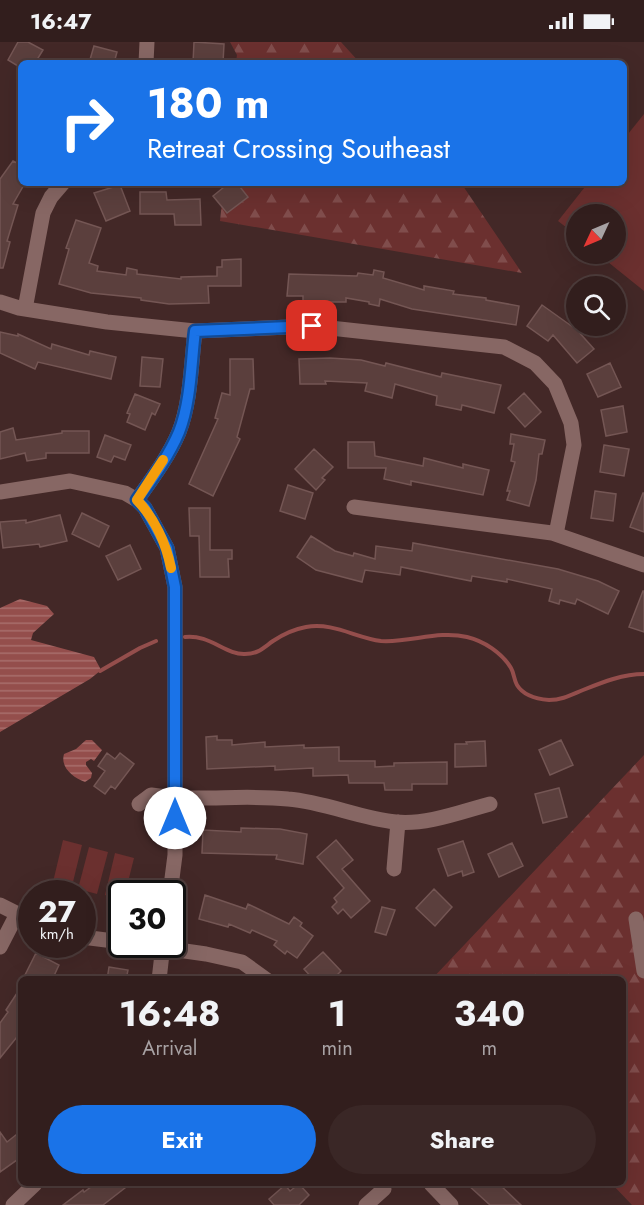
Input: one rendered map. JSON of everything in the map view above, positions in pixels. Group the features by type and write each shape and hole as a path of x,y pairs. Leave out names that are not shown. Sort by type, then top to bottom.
{"street":[{"path":"146,60 147,42"},
{"path":"25,309 43,213 51,197 60,186"},
{"path":"0,302 25,309 107,322 195,331 312,326 504,347 536,363 555,384 571,423 574,445 556,534"},
{"path":"137,500 155,475 179,432 188,396 195,331"},
{"path":"0,492 70,481 125,493 145,508 167,548 175,587 175,855 172,880"},
{"path":"354,507 556,534 644,565"},
{"path":"139,804 151,795 175,799 286,798 398,822 439,818 490,804"},
{"path":"394,869 398,822"},
{"path":"0,905 17,914 0,947"},
{"path":"636,919 644,971"},
{"path":"186,950 242,962 261,976"},
{"path":"159,976 162,958"},
{"path":"13,1205 33,1186"},
{"path":"433,1186 451,1205"},
{"path":"366,1205 384,1189"}],"green space":[{"path":"230,42 341,42 357,60 236,60 237,55"},
{"path":"644,114 644,291 610,264 626,264 626,204 571,204 586,186 627,186 627,135"},
{"path":"224,186 463,186 522,273 220,221"},
{"path":"566,211 566,227 558,221"},
{"path":"644,755 644,1205 632,1205 614,1186 626,1186 626,976 435,976"},
{"path":"63,840 82,845 73,880 53,880"},
{"path":"89,847 108,852 97,894 96,880 80,880"},
{"path":"115,853 134,858 128,880 109,880"}],"shaded area":[{"path":"20,599 47,606 54,614 33,633 31,640 94,657 100,671 0,732 0,608"},
{"path":"86,740 92,740 102,750 94,761 91,759 86,762 92,773 91,778 85,782 68,771 63,759 64,754 76,749"}],"building":[{"path":"18,42 28,42 43,50 37,60 18,60 18,66 8,60"},
{"path":"194,42 224,44 223,60 193,60"},
{"path":"94,46 117,52 115,60 90,60"},
{"path":"13,161 18,164 18,186 23,186 13,204 18,205 7,241 10,242 3,268 0,268 0,179"},
{"path":"120,186 130,211 106,221 94,193"},
{"path":"225,186 239,186 248,197 227,213 213,196"},
{"path":"140,192 166,192 167,200 200,199 201,225 175,225 174,214 140,214"},
{"path":"76,220 101,228 89,263 98,266 97,271 126,275 127,268 137,270 137,274 181,279 181,277 217,276 217,267 222,267 222,260 241,259 241,286 208,286 209,303 169,304 141,300 141,298 91,293 59,284 69,249 66,248"},
{"path":"374,270 384,272 383,278 424,290 424,286 454,291 453,294 486,298 486,300 519,306 516,325 412,309 380,299 379,306 346,298 346,302 312,302 303,301 303,296 287,296 289,274 357,276 358,273 373,275"},
{"path":"542,305 566,322 566,336 582,336 594,349 577,363 553,335 548,341 527,326"},
{"path":"0,332 18,336 18,334 51,349 52,344 89,355 90,351 116,357 111,379 38,362 35,369 0,353"},
{"path":"142,357 163,359 160,387 140,386"},
{"path":"230,359 253,359 254,389 250,389 237,437 240,439 213,496 189,484 218,419 215,418 222,393 230,395"},
{"path":"299,359 361,360 385,366 386,363 441,377 442,373 501,385 494,413 462,405 461,410 436,405 437,396 395,384 392,398 365,391 367,383 325,381 326,384 300,384"},
{"path":"610,363 621,387 598,397 587,374"},
{"path":"524,393 541,412 525,427 508,408"},
{"path":"135,394 160,404 155,415 152,413 145,430 127,422 130,414 127,413"},
{"path":"623,406 627,432 606,436 601,410"},
{"path":"13,428 16,440 62,433 62,431 89,431 89,453 46,453 46,458 27,461 25,453 0,459 0,432"},
{"path":"511,434 545,440 542,454 539,454 536,480 529,506 507,500 510,491 507,491 515,462 511,461 514,444 510,444"},
{"path":"105,435 131,445 125,460 114,456 111,462 97,457"},
{"path":"348,442 374,442 375,456 423,466 424,458 463,468 463,464 489,470 483,495 411,481 411,485 384,479 386,468 348,468"},
{"path":"604,445 629,449 624,476 600,472"},
{"path":"314,449 333,467 322,478 325,480 316,490 295,469"},
{"path":"288,485 313,493 305,519 280,511"},
{"path":"595,491 616,494 613,521 591,518"},
{"path":"644,493 644,532 630,527"},
{"path":"189,508 210,508 210,550 232,550 232,559 228,559 229,577 200,577 199,536 190,536"},
{"path":"82,513 109,526 99,547 72,534"},
{"path":"60,515 67,541 40,547 39,544 3,548 0,522 26,520 26,523"},
{"path":"311,536 335,551 353,556 354,553 375,559 376,546 412,551 413,543 558,569 598,581 619,591 608,614 577,599 575,604 560,600 559,604 549,601 552,589 507,579 507,582 472,576 471,581 401,567 400,575 365,570 362,582 316,570 297,557"},
{"path":"130,545 141,569 118,580 106,556"},
{"path":"644,591 644,632 629,627"},
{"path":"217,736 217,740 232,740 232,745 265,742 265,747 304,745 304,748 339,747 339,761 375,761 375,767 394,766 394,763 447,762 447,784 412,784 412,790 385,790 384,783 349,783 348,775 313,776 313,768 275,770 275,766 207,769 206,737"},
{"path":"561,740 573,765 550,775 539,750"},
{"path":"485,741 486,766 455,767 455,744"},
{"path":"107,753 115,759 120,753 134,764 115,789 111,786 105,794 94,786 105,771 98,766"},
{"path":"559,788 567,817 543,823 535,794"},
{"path":"241,828 280,829 307,834 303,864 276,859 277,855 202,853 203,830 241,832"},
{"path":"336,840 353,860 342,869 370,901 351,918 343,909 338,914 332,907 337,902 334,898 344,888 317,857"},
{"path":"463,841 474,872 463,876 462,871 448,876 438,849"},
{"path":"512,843 523,866 499,877 488,854"},
{"path":"434,889 452,907 435,926 416,908"},
{"path":"205,895 246,909 248,904 289,924 294,917 302,923 300,926 313,936 297,958 287,951 285,954 274,945 277,941 252,930 250,933 229,924 228,927 199,919"},
{"path":"382,907 395,910 386,935 375,932"},
{"path":"323,952 341,971 336,976 310,976 304,969"},
{"path":"34,958 46,958 59,965 54,976 24,976"},
{"path":"109,967 128,970 127,976 108,976"},
{"path":"18,992 18,1036 0,1058 0,1023 8,1012 6,1010"},
{"path":"0,1132 7,1142 18,1133 18,1159 0,1172"},
{"path":"92,1186 127,1186 103,1205 63,1205 83,1190 84,1192"},
{"path":"284,1186 290,1191 296,1186 301,1186 309,1195 299,1205 274,1205 269,1199"},
{"path":"469,1186 501,1186 521,1205 490,1205"}],"waterway":[{"path":"185,637 210,641 231,651 250,654 293,631 316,626 335,628 381,641 456,635 473,639 498,653 511,668 517,685 523,691 549,700 566,697 613,679 644,674"},
{"path":"100,671 156,641"}],"slow traffic":[{"path":"163,460 137,500 145,508 167,548 171,568"}],"route":[{"path":"175,818 175,587 167,548 145,508 137,500 155,475 179,432 188,396 195,331 312,326"}]}
